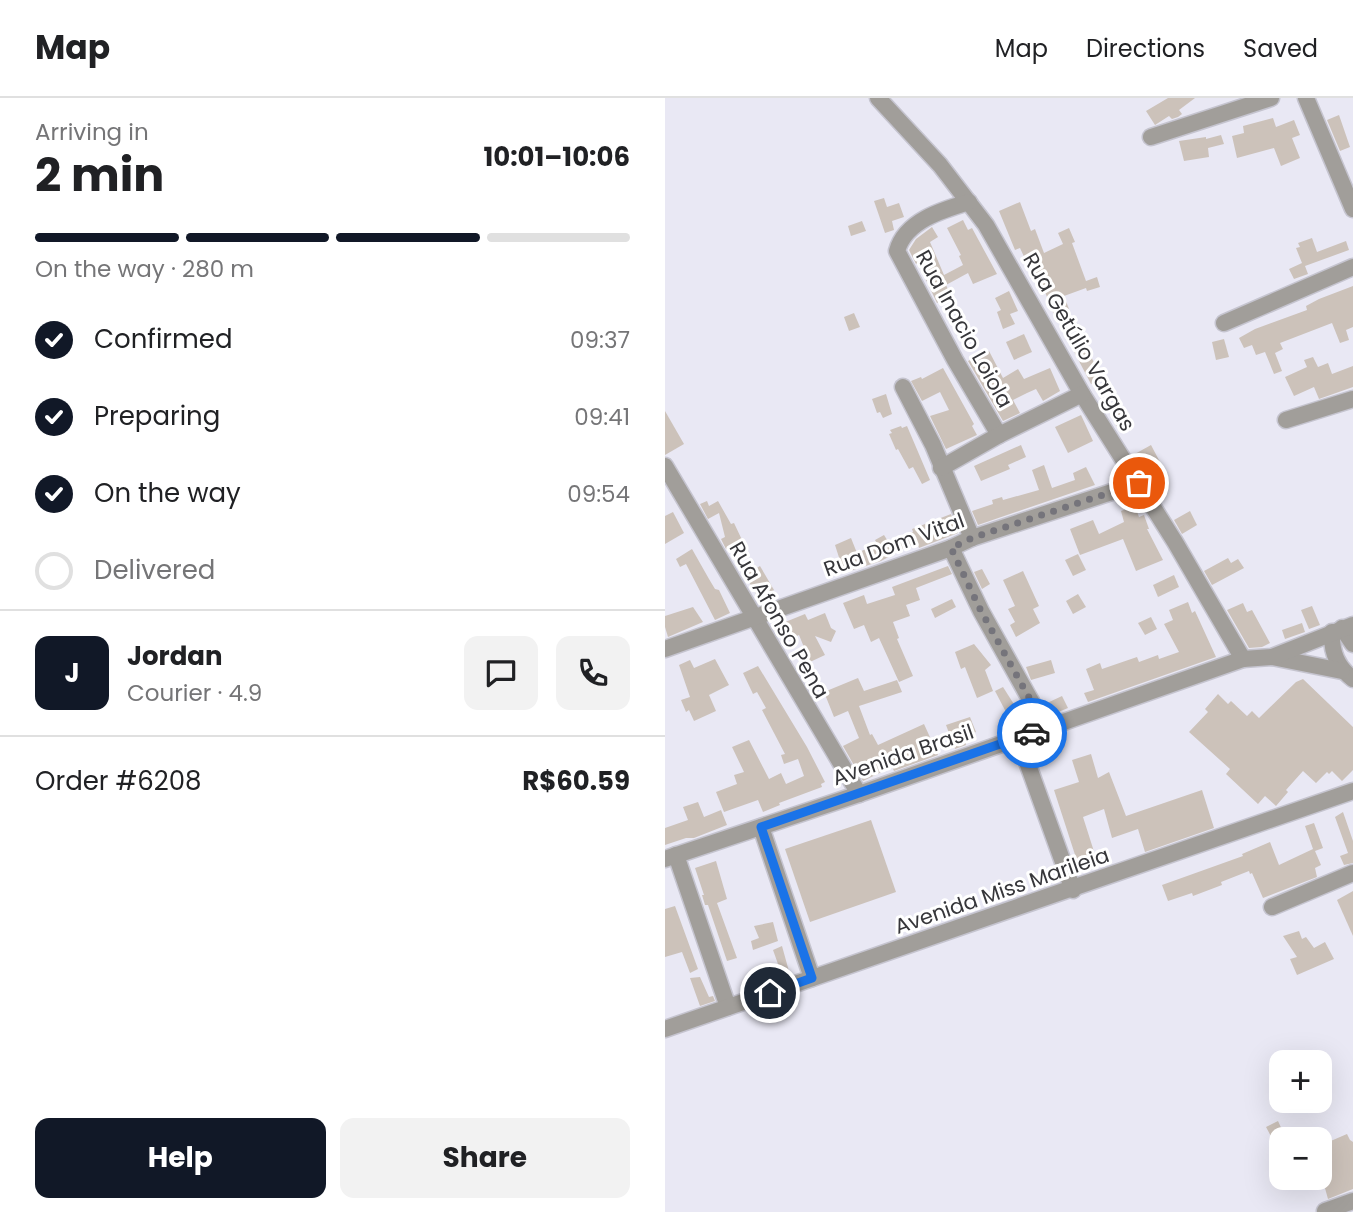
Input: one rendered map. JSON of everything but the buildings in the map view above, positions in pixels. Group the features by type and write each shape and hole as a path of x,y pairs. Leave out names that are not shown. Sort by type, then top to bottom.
{"street":[{"name":"Rua Getúlio Vargas","path":"878,98 940,165 986,225 1082,394 1139,483 1243,659"},
{"path":"1151,137 1272,98"},
{"path":"1306,98 1353,209"},
{"name":"Rua Inacio Loiola","path":"969,202 934,215 904,233 897,251 955,360 999,435"},
{"path":"1224,323 1353,267"},
{"path":"903,387 933,445 940,468 972,538"},
{"path":"940,468 1082,394"},
{"path":"1286,420 1353,399"},
{"name":"Rua Afonso Pena","path":"665,466 753,619 859,794"},
{"name":"Rua Dom Vital","path":"665,649 951,548 972,538 1139,483"},
{"path":"951,548 981,611 1046,728"},
{"path":"1343,629 1353,644"},
{"path":"1343,629 1335,659 1348,675"},
{"name":"Avenida Brasil","path":"671,857 1243,659 1272,657 1343,629"},
{"path":"1272,657 1348,675"},
{"path":"1018,737 1073,890"},
{"name":"Avenida Miss Marileia","path":"665,1029 1353,791"},
{"path":"761,827 812,978"},
{"path":"671,857 728,1007"},
{"path":"1272,907 1353,873"},
{"path":"1325,1211 1353,1201"}],"way so far":[{"path":"1032,733 1046,728 981,611 951,548 972,538 1139,483"}],"route":[{"path":"770,993 812,978 761,827 1032,733"}]}
